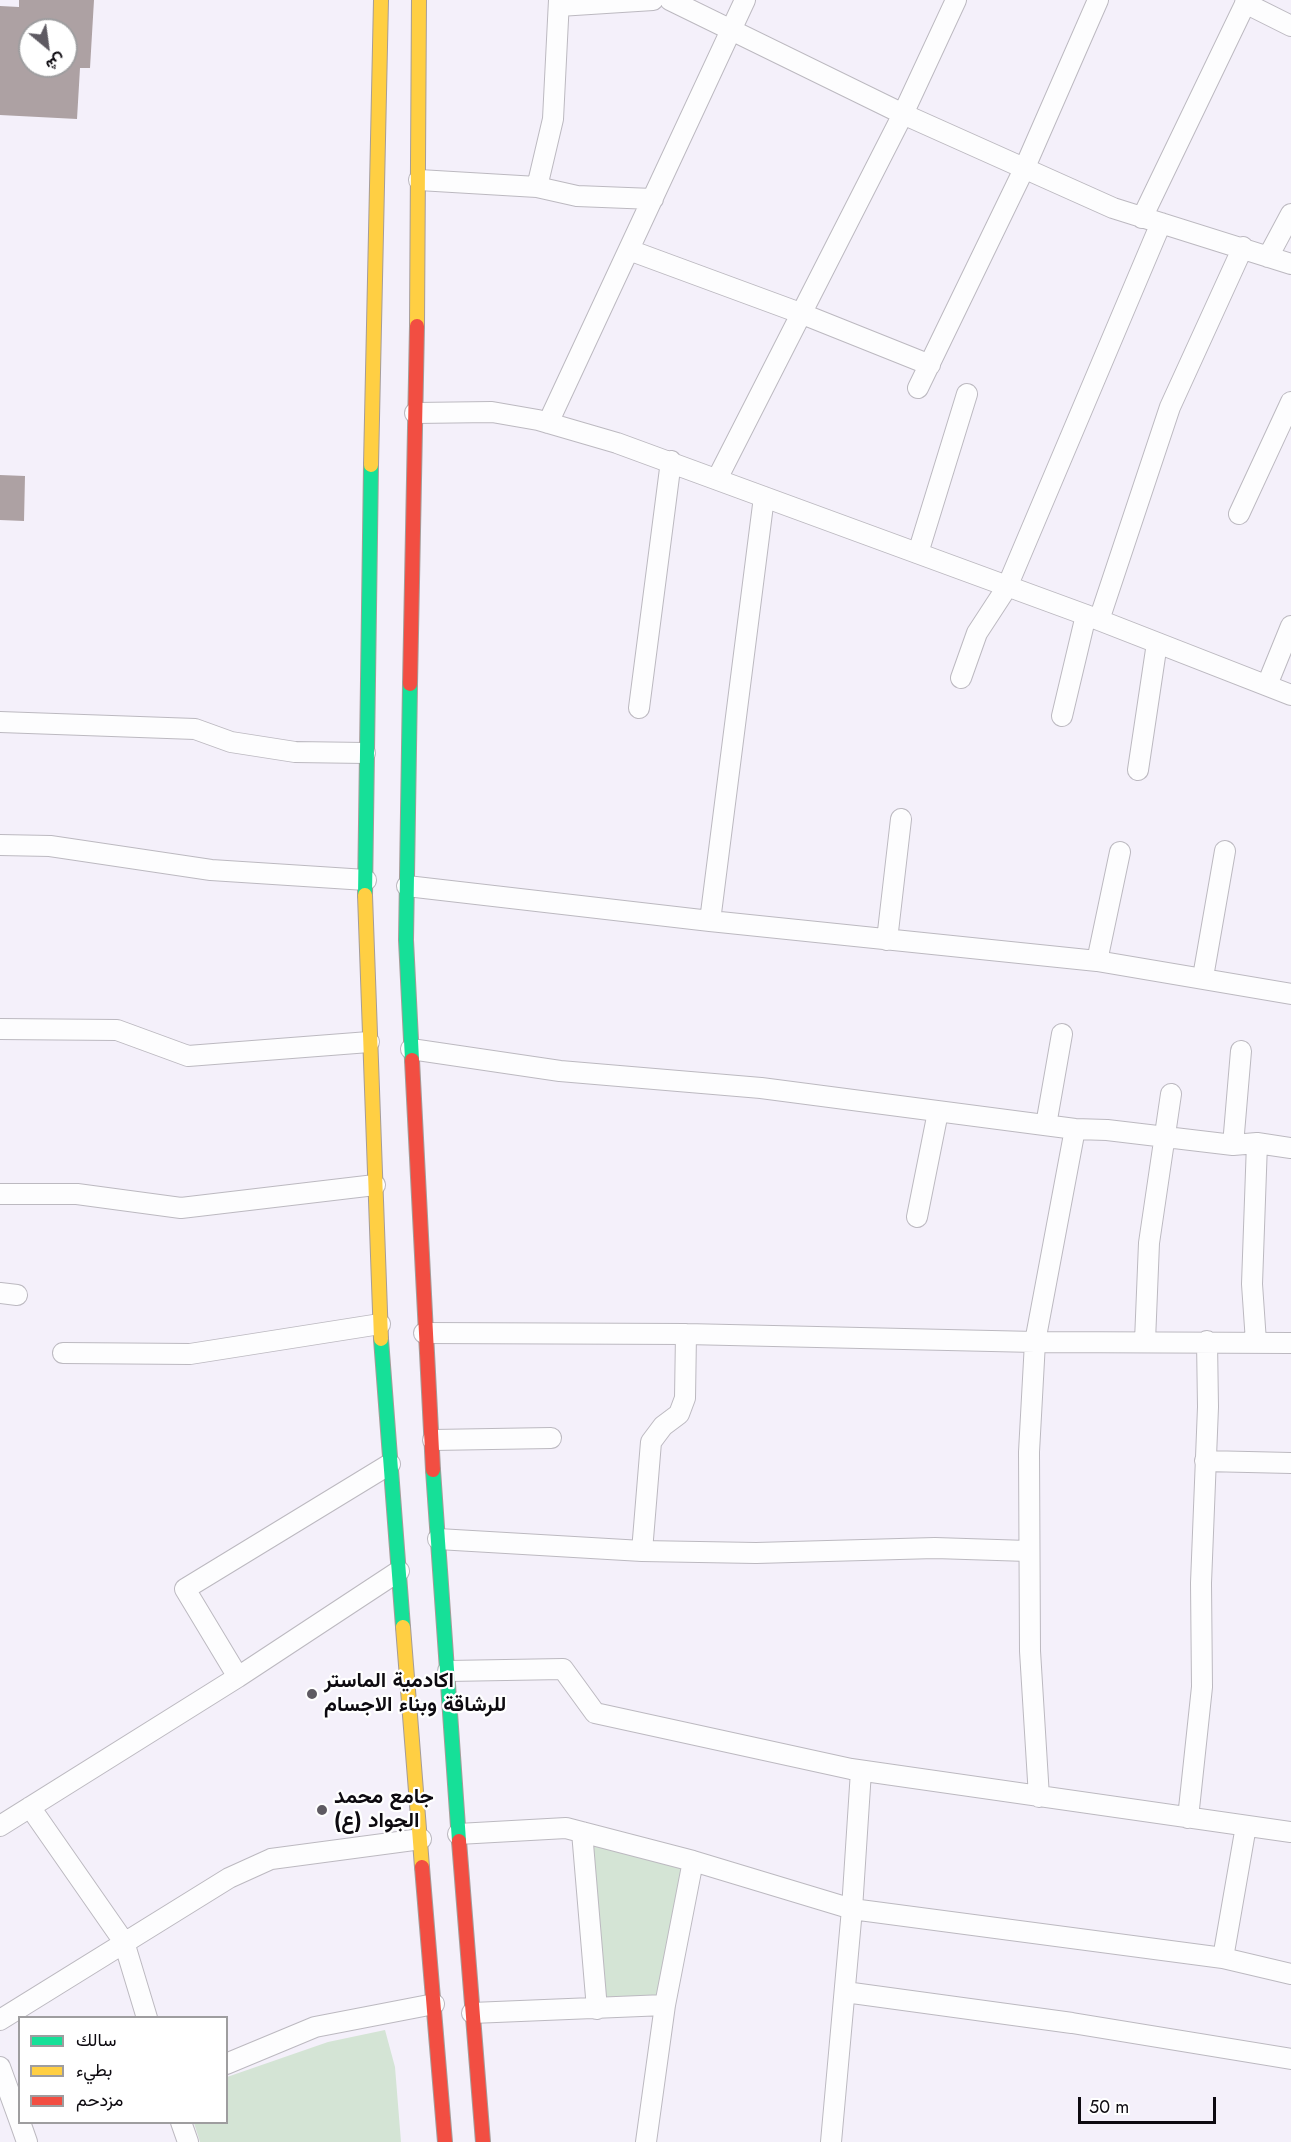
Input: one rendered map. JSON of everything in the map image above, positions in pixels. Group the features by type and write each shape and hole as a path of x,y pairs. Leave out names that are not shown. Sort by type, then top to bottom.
{"main road":[{"path":"381,0 365,753 369,1042 380,1324 390,1464 404,1571 421,1839 445,2142"},
{"path":"419,0 419,180 406,940 424,1333 438,1539 435,1571 448,1671 458,1833 483,2142"},
{"path":"421,1839 458,1833"}],"street":[{"path":"537,187 553,118 559,3 653,0"},
{"path":"670,0 732,28 903,114 1113,208 1243,247 1291,264"},
{"path":"548,423 745,0"},
{"path":"717,479 903,114 956,0"},
{"path":"918,388 1025,167 1098,0"},
{"path":"1142,218 1246,2 1291,26"},
{"path":"419,180 537,187 577,196 653,198"},
{"path":"1268,256 1291,214"},
{"path":"961,678 977,633 1007,587 1161,223"},
{"path":"1062,716 1092,618 1170,407 1243,247"},
{"path":"628,250 800,313 930,365"},
{"path":"918,553 967,394"},
{"path":"1239,514 1291,404"},
{"path":"415,412 492,412 548,423 671,461 1291,695"},
{"path":"639,708 671,461"},
{"path":"710,921 764,497"},
{"path":"1267,685 1291,626"},
{"path":"1138,770 1157,643"},
{"path":"0,722 195,729 231,742 295,752 365,753"},
{"path":"887,940 901,819"},
{"path":"0,845 50,846 212,870 366,880"},
{"path":"1203,977 1225,851"},
{"path":"1097,961 1120,852"},
{"path":"407,886 710,921 1097,961 1203,977 1291,994"},
{"path":"0,1029 117,1030 188,1056 369,1042"},
{"path":"1046,1125 1062,1034"},
{"path":"411,1049 560,1071 761,1088 1075,1129 1107,1130 1233,1145 1257,1143 1291,1149"},
{"path":"1233,1145 1241,1051"},
{"path":"1145,1341 1149,1243 1171,1094"},
{"path":"917,1216 938,1112"},
{"path":"1040,1797 1030,1651 1029,1452 1035,1342 1075,1129"},
{"path":"1256,1341 1252,1284 1257,1143"},
{"path":"0,1194 77,1194 181,1208 375,1185"},
{"path":"63,1353 190,1354 380,1324"},
{"path":"424,1333 686,1334 1035,1342 1256,1341 1291,1343"},
{"path":"642,1551 651,1442 663,1426 678,1414 685,1398 686,1334"},
{"path":"1188,1818 1202,1687 1201,1583 1207,1341"},
{"path":"433,1440 551,1438"},
{"path":"1205,1461 1291,1463"},
{"path":"238,1677 185,1589 390,1464"},
{"path":"438,1539 642,1551 756,1553 935,1548 1028,1551"},
{"path":"0,1826 404,1571"},
{"path":"448,1671 563,1669 595,1713 861,1771 1291,1832"},
{"path":"831,2142 852,1909 861,1771"},
{"path":"30,1806 124,1942 146,2016"},
{"path":"1223,1958 1246,1826"},
{"path":"458,1833 566,1828 693,1861 852,1909 1223,1958 1291,1974"},
{"path":"582,1832 597,2009"},
{"path":"0,2020 229,1878 271,1859 421,1839"},
{"path":"646,2142 665,2005 693,1861"},
{"path":"845,1992 1072,2023 1291,2059"},
{"path":"228,2063 315,2027 434,2004"},
{"path":"472,2013 665,2005"},
{"path":"0,2067 18,2116"},
{"path":"21,2124 27,2142"},
{"path":"183,2124 188,2142"}],"green space":[{"path":"586,1837 682,1867 662,1999 601,2002"},
{"path":"385,2030 395,2067 401,2142 200,2142 194,2124 228,2124 228,2077 328,2042"}],"building":[{"path":"19,0 94,0 90,68 80,68 77,119 0,115 0,6 19,7"},
{"path":"0,475 25,476 24,521 0,520"}],"traffic: fast":[{"path":"365,895 371,465"},
{"path":"410,684 406,940 412,1060"},
{"path":"381,1339 403,1627"},
{"path":"433,1470 459,1841"}],"traffic: slow":[{"path":"371,465 381,0"},
{"path":"417,326 419,0"},
{"path":"365,895 381,1339"},
{"path":"403,1627 422,1867"}],"traffic: jam":[{"path":"410,684 417,326"},
{"path":"412,1060 433,1470"},
{"path":"459,1841 483,2142"},
{"path":"422,1867 445,2142"}],"place":[{"name":"اكادمية الماستر للرشاقة وبناء الاجسام","path":"312,1694"},
{"name":"جامع محمد الجواد (ع)","path":"322,1810"}]}
